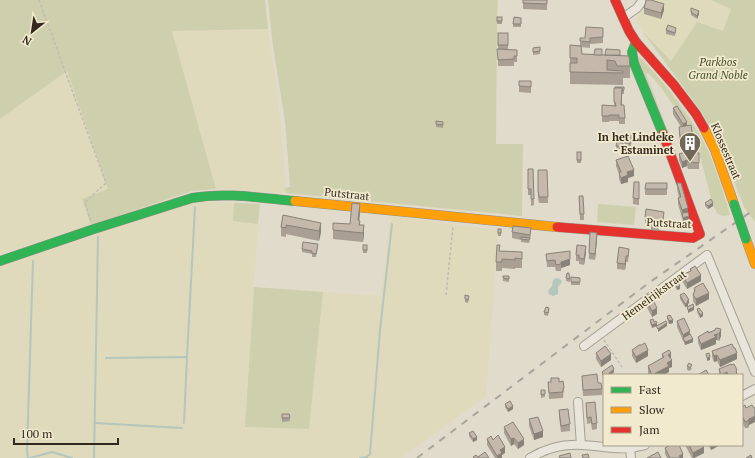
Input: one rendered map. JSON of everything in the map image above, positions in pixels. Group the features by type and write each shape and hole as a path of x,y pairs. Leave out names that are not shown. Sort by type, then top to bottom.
{"street":[{"name":"Klossestraat","path":"615,0 629,32 636,42 674,85 696,114 715,150 755,264"},
{"path":"623,18 638,8 643,0"},
{"name":"Putstraat","path":"0,261 94,229 192,198 208,195 300,201 454,217 693,238 700,234 674,161 634,63 632,52 636,42"},
{"name":"Hemelrijkstraat","path":"584,346 707,256 755,372"},
{"path":"743,395 755,389"},
{"path":"578,402 581,445"},
{"path":"530,458 558,447 581,445 607,448 630,448 640,446"},
{"path":"630,448 631,458"}],"path":[{"path":"39,0 106,183 85,202 94,229"},
{"path":"446,295 454,217"},
{"path":"600,334 622,367"}],"shaded area":[{"path":"648,0 711,0 731,9 723,32 697,22 671,62 642,31 636,20"},
{"path":"268,29 281,125 286,193 216,189 172,31"},
{"path":"67,70 108,189 91,225 0,254 0,119"},
{"path":"193,201 234,203 233,221 258,224 245,427 309,429 323,292 381,296 391,216 498,230 486,396 401,458 0,458 0,267"},
{"path":"556,278 560,279 562,282 558,287 558,294 553,296 549,294 548,291 552,286 553,280"}],"green space":[{"path":"0,0 265,0 268,29 172,31 216,189 192,191 91,225 82,199 108,189 67,71 0,119"},
{"path":"268,0 498,0 496,144 523,144 522,216 286,193 285,188 290,187 285,121 273,46"},
{"name":"Parkbos Grand Noble","path":"711,0 755,0 755,222 744,207 721,147 701,111 642,31 671,61 697,22 723,31 731,9"},
{"path":"640,57 680,104 694,124 714,164 730,215 722,216 717,213 713,205 701,160 691,131 660,86 648,73 646,74 677,155 675,155 638,58"},
{"path":"234,203 260,204 258,224 233,221"},
{"path":"598,204 636,207 634,225 597,222"},
{"path":"254,287 323,292 309,429 245,427"}],"building":[{"path":"523,0 547,0 547,4 523,3"},
{"path":"646,0 664,4 661,13 644,8"},
{"path":"691,8 699,11 697,16 691,12"},
{"path":"497,17 502,17 502,21 497,21"},
{"path":"514,17 521,18 521,24 513,24"},
{"path":"668,25 676,28 675,33 666,30"},
{"path":"586,27 603,28 603,37 590,38 590,42 580,41 580,38 585,38"},
{"path":"498,33 508,33 508,45 498,45"},
{"path":"570,45 581,46 582,54 629,56 630,66 617,66 615,61 607,60 607,70 623,71 623,73 570,72 570,63 577,63 577,58 570,58"},
{"path":"540,47 540,51 533,52 533,48"},
{"path":"497,49 517,50 517,56 514,56 514,59 498,60"},
{"path":"595,49 602,49 602,55 594,55"},
{"path":"606,49 620,50 620,55 605,55"},
{"path":"519,81 531,81 531,87 519,86"},
{"path":"615,87 624,87 624,90 622,91 622,88"},
{"path":"614,88 622,88 621,105 624,105 625,118 619,118 619,115 602,116 602,105 616,106 614,102"},
{"path":"677,106 687,122 683,124 673,108"},
{"path":"436,121 443,122 443,125 436,124"},
{"path":"691,125 693,139 691,139 692,143 681,144 679,127"},
{"path":"625,135 631,135 631,143 625,143"},
{"path":"617,142 623,143 623,146 616,146"},
{"path":"577,152 581,152 581,160 577,160"},
{"path":"685,152 699,153 699,163 688,162 687,160 682,162 679,154"},
{"path":"628,156 634,170 627,172 628,175 621,178 619,173 621,172 616,160"},
{"path":"528,169 533,169 534,199 531,199 531,189 528,189"},
{"path":"538,170 547,170 548,197 539,197"},
{"path":"634,182 639,182 639,199 633,198"},
{"path":"646,183 667,183 667,189 645,189"},
{"path":"677,183 681,183 688,208 682,210 678,198 681,197"},
{"path":"579,196 583,196 584,214 580,214"},
{"path":"711,199 713,203 708,206 705,203"},
{"path":"352,203 360,204 358,220 360,221 359,225 364,225 363,233 333,230 333,223 350,224"},
{"path":"646,209 664,212 663,219 659,219 659,225 651,224 652,218 645,217"},
{"path":"688,212 689,216 683,218 682,213"},
{"path":"283,215 321,223 319,231 286,225 286,228 281,227"},
{"path":"513,226 531,228 530,235 512,232"},
{"path":"498,229 501,229 501,233 498,233"},
{"path":"590,232 597,233 595,254 589,253"},
{"path":"521,237 530,238 529,240 521,239"},
{"path":"303,242 318,244 316,254 312,253 312,251 302,249"},
{"path":"363,245 367,245 367,250 363,250"},
{"path":"497,245 500,245 499,251 522,252 522,259 502,259 502,262 496,262"},
{"path":"577,245 586,246 584,259 579,258 579,255 576,255"},
{"path":"619,247 629,249 625,264 617,263"},
{"path":"570,251 570,259 561,262 561,264 556,265 555,260 547,261 546,254"},
{"path":"695,266 701,275 687,283 682,275 691,271 690,269"},
{"path":"567,273 569,273 570,279 566,278"},
{"path":"503,276 509,276 509,279 503,278"},
{"path":"571,277 580,278 580,282 571,282"},
{"path":"677,281 680,286 677,287 674,282"},
{"path":"703,283 709,293 696,299 693,295 695,290 694,288"},
{"path":"684,293 689,300 687,301 688,303 685,304 680,295"},
{"path":"650,294 657,308 652,311 644,296"},
{"path":"465,295 469,296 468,300 465,299"},
{"path":"693,304 694,307 688,310 687,307"},
{"path":"546,307 549,308 548,313 544,312"},
{"path":"699,308 703,313 700,315 697,309"},
{"path":"670,315 673,320 669,321 667,316"},
{"path":"684,318 690,331 683,335 677,321"},
{"path":"653,319 654,322 656,321 657,323 652,325 650,320"},
{"path":"666,321 667,323 658,329 656,326"},
{"path":"716,328 721,329 719,334 714,335 716,337 701,344 698,337 708,331 708,333 715,330"},
{"path":"690,334 693,339 685,342 683,338"},
{"path":"645,343 648,350 636,357 632,350"},
{"path":"732,344 737,353 720,360 717,355 714,356 712,351"},
{"path":"605,346 611,354 601,361 596,353"},
{"path":"669,350 671,353 668,355 672,360 667,363 669,366 652,374 648,366 664,357 662,354"},
{"path":"709,353 710,357 707,358 706,354"},
{"path":"689,363 692,365 690,368 687,366"},
{"path":"734,364 737,374 728,374 727,372 721,374 719,369"},
{"path":"612,365 614,369 608,374 603,374 602,372"},
{"path":"706,370 708,374 700,374"},
{"path":"597,374 598,383 601,383 602,389 583,390 582,376"},
{"path":"551,378 559,378 559,382 563,381 563,392 549,393 548,382 551,382"},
{"path":"541,390 545,390 545,394 541,395"},
{"path":"510,401 513,406 508,409 505,404"},
{"path":"595,402 597,423 592,424 591,417 587,418 586,403"},
{"path":"745,405 746,408 752,405 755,408 755,416 745,422 743,417 743,406"},
{"path":"568,409 570,424 561,426 559,410"},
{"path":"282,414 289,414 290,418 282,418"},
{"path":"538,417 543,431 534,434 529,419"},
{"path":"513,422 524,439 518,443 514,438 511,439 504,427"},
{"path":"473,431 477,437 473,439 469,433"},
{"path":"498,435 505,447 500,450 502,453 497,456 487,439 491,436 493,440"},
{"path":"668,446 679,446 683,454 679,456 681,458 670,458 665,448"},
{"path":"690,446 704,446 704,447 693,453"},
{"path":"485,452 489,458 473,457 476,455 478,457"},
{"path":"658,452 661,458 647,458"},
{"path":"570,453 571,458 560,458 559,456"},
{"path":"588,454 589,458 583,458 582,455"}],"waterway":[{"path":"187,357 195,207"},
{"path":"367,457 370,454 380,330 392,224"},
{"path":"94,458 98,237"},
{"path":"28,458 27,450 33,261"},
{"path":"106,358 187,357 184,423"},
{"path":"95,423 182,428"},
{"path":"30,458 52,452 72,458"},
{"path":"360,458 367,457"}],"railway":[{"path":"417,458 650,282 755,209"}],"traffic: fast":[{"path":"636,42 632,52 634,63 663,134"},
{"path":"0,261 192,198 205,196 231,196 295,201"},
{"path":"734,204 746,239"}],"traffic: slow":[{"path":"704,128 715,150 734,204"},
{"path":"295,201 557,227"},
{"path":"746,239 755,264"}],"traffic: jam":[{"path":"615,0 629,31 636,42 674,85 696,114 704,128"},
{"path":"557,227 693,238 700,234 663,134"}],"place":[{"name":"In het Lindeke - Estaminet","path":"690,162"}]}
